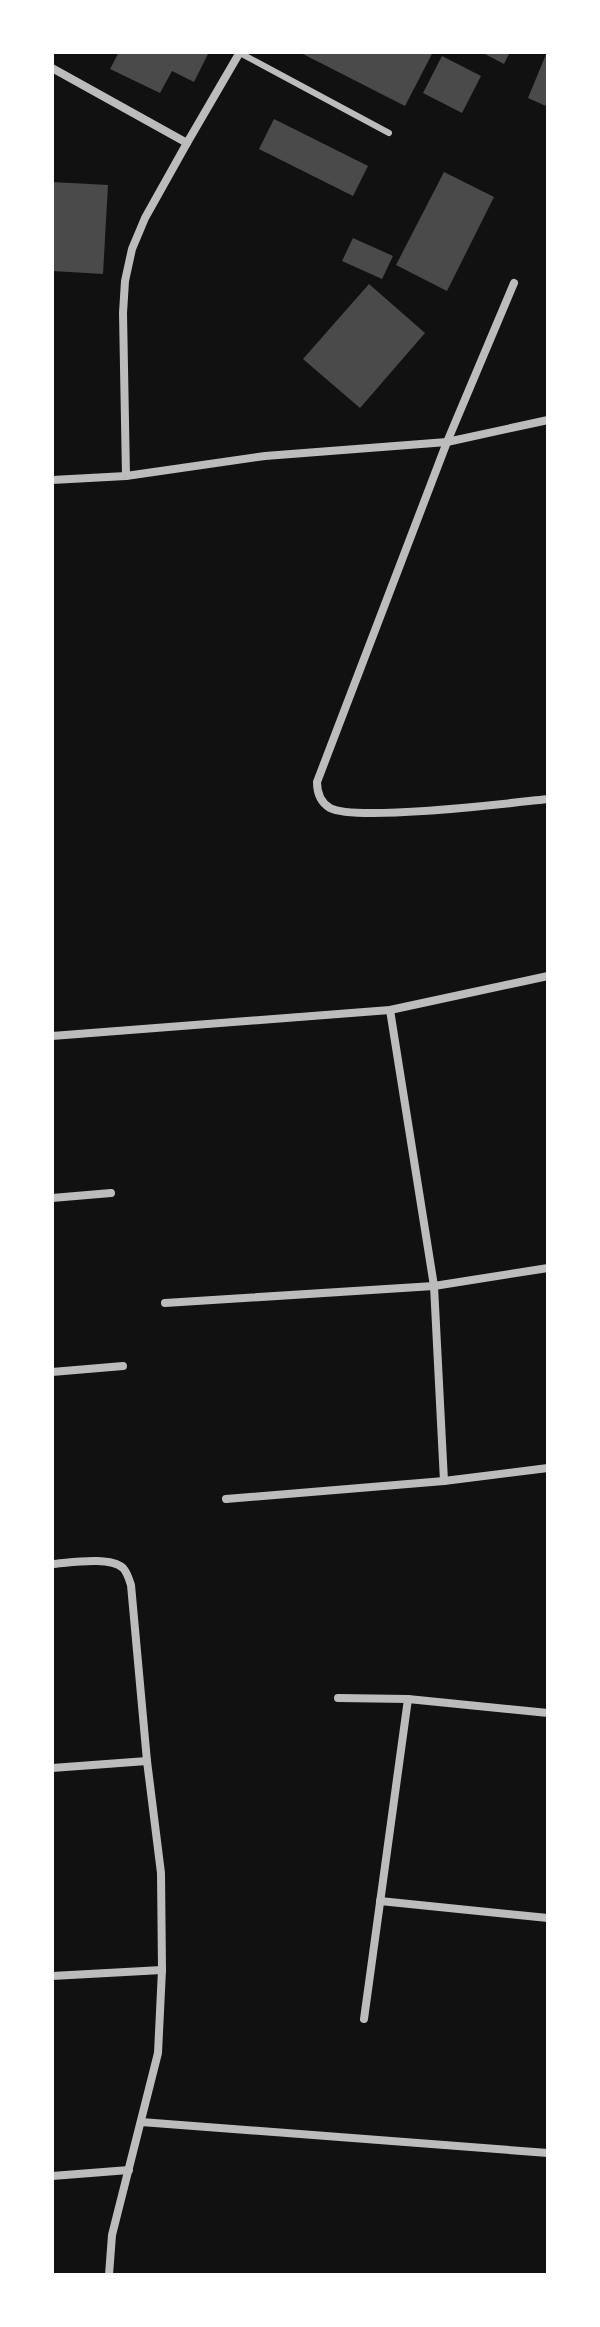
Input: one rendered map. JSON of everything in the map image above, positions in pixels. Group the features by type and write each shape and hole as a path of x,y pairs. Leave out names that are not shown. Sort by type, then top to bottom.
{"street":[{"path":"126,476 123,313 125,281 132,249 145,218 240,52"},
{"path":"52,68 187,143"},
{"path":"514,283 447,442 317,782 317,792 329,807 345,813 441,809 548,799"},
{"path":"52,480 126,476 265,456 447,442 548,420"},
{"path":"52,1036 390,1010 548,976"},
{"path":"390,1010 434,1286 444,1481"},
{"path":"52,1198 111,1193"},
{"path":"165,1303 434,1286 548,1268"},
{"path":"52,1372 123,1366"},
{"path":"226,1499 444,1481 548,1468"},
{"path":"52,1564 111,1563 121,1566 128,1575 161,1873 162,1970 158,2053 112,2235 109,2275"},
{"path":"338,1698 408,1699 548,1713"},
{"path":"364,2019 408,1699"},
{"path":"52,1768 147,1761"},
{"path":"380,1901 548,1918"},
{"path":"52,1976 162,1970"},
{"path":"141,2122 548,2153"},
{"path":"52,2176 129,2170"}],"lane":[{"path":"240,52 389,133"}],"building":[{"path":"119,52 209,52 194,82 172,71 160,93 110,69"},
{"path":"299,52 433,52 405,106"},
{"path":"481,52 510,52 504,64"},
{"path":"548,52 548,107 528,98"},
{"path":"442,56 481,76 462,113 423,93"},
{"path":"274,119 368,166 353,196 259,149"},
{"path":"444,172 494,197 447,291 396,265"},
{"path":"52,182 108,185 103,274 52,271"},
{"path":"353,238 393,256 382,279 342,261"},
{"path":"369,284 425,333 360,408 303,359"}]}
